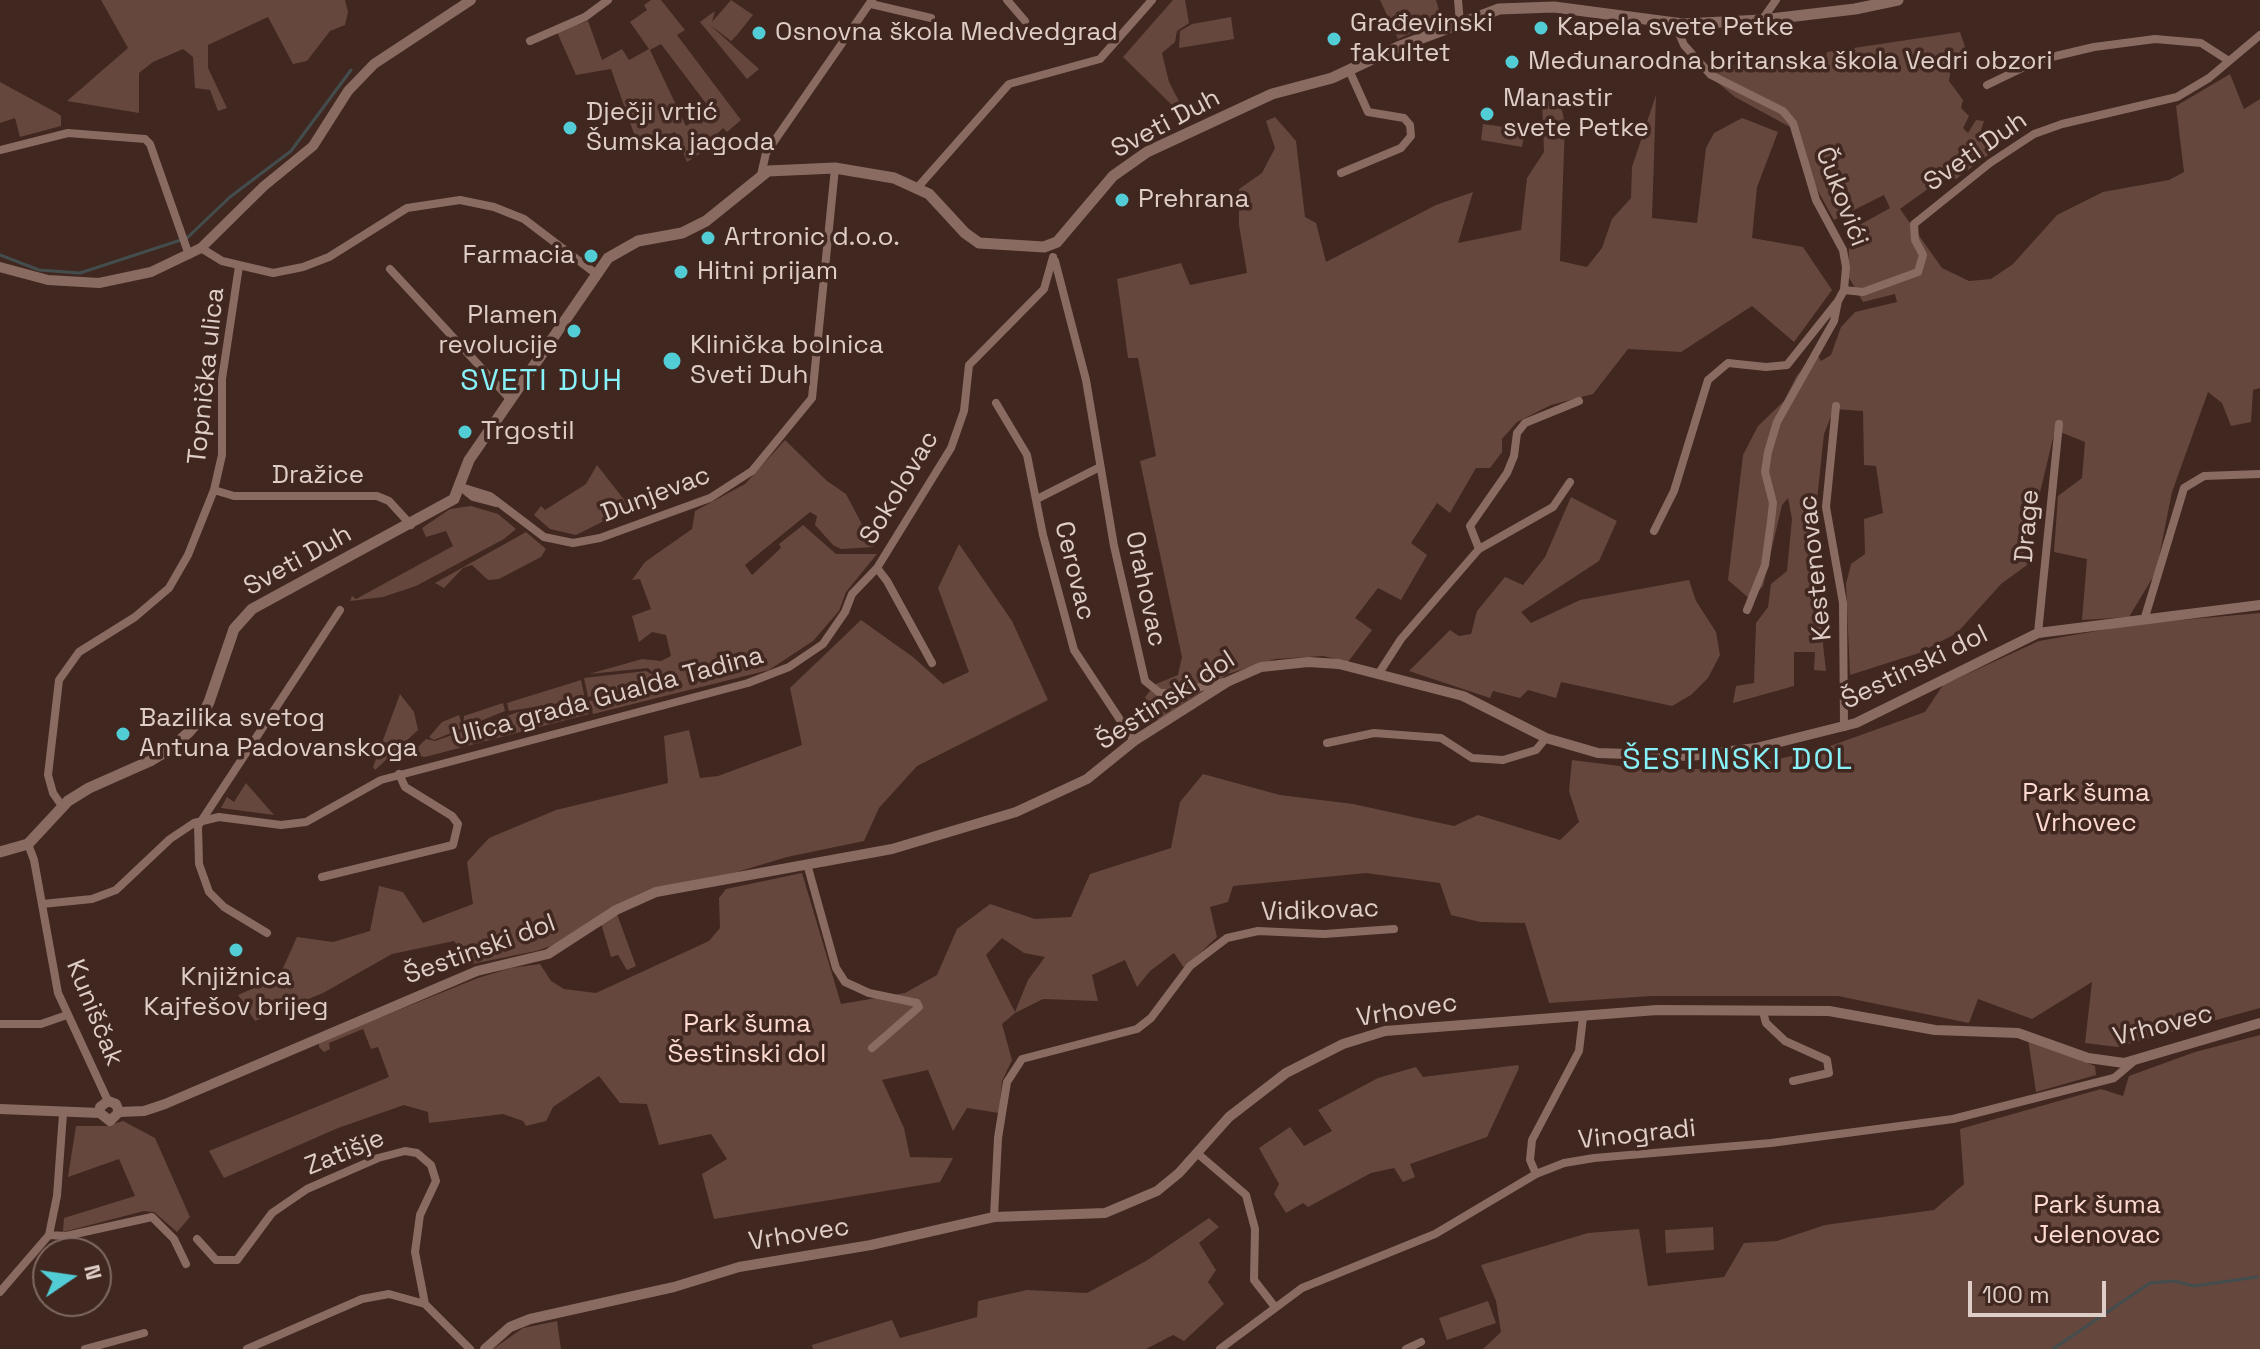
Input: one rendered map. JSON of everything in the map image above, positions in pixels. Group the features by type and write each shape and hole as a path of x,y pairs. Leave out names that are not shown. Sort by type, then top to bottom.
{"main road":[{"name":"Sveti Duh","path":"1051,251 1113,176 1140,156 1272,94 1349,70 1499,9 1530,6 1675,24 1762,20 1855,9 1898,0"},
{"path":"761,175 777,169 835,168 894,178 918,187 979,243 1051,251"},
{"name":"Sveti Duh","path":"28,844 62,806 89,788 160,755 189,732 209,702 234,629 252,609 411,525 461,487 469,460 595,273 616,252 632,244 682,233 706,221 761,175"},
{"path":"0,852 28,844"}],"street":[{"path":"201,248 264,186 313,146 348,91 374,64 471,0"},
{"path":"530,41 585,17 608,0"},
{"path":"1007,0 1025,21"},
{"path":"918,187 1009,84 1100,59 1152,0"},
{"path":"1458,0 1460,23"},
{"path":"1762,20 1776,0"},
{"path":"761,175 766,153 872,2 931,18"},
{"name":"Čukovići","path":"1675,24 1684,45 1711,75 1783,111 1793,123 1816,200 1843,250 1844,290"},
{"name":"Sveti Duh","path":"1844,290 1863,292 1918,272 1923,255 1915,240 1914,224 1990,163 2034,134 2062,124 2177,97 2193,89 2260,35"},
{"name":"Sveti Duh","path":"1987,85 2039,60 2126,42 2177,39 2201,43 2229,61"},
{"path":"1341,173 1401,148 1411,136 1404,118 1368,112 1349,70"},
{"path":"0,150 68,133 145,139 150,144 186,249"},
{"name":"Dunjevac","path":"461,487 476,489 544,537 573,543 600,538 710,498 752,471 812,398 835,168"},
{"path":"0,267 48,280 99,283 151,272 186,249 201,248 222,261 273,273 303,267 329,257 407,208 460,200 524,219 595,273"},
{"name":"Orahovac","path":"1051,251 1086,380 1120,576 1145,681 1160,693 1227,682"},
{"name":"Sokolovac","path":"932,663 877,568 951,448 964,411 971,361 1044,289 1051,251"},
{"name":"Topnička ulica","path":"62,806 53,793 48,775 59,680 79,652 135,617 169,588 187,557 214,490 222,455 222,379 239,266"},
{"path":"390,269 510,399"},
{"path":"1654,531 1674,491 1708,380 1728,363 1766,367 1787,365 1844,290"},
{"path":"1747,610 1765,565 1771,521 1773,503 1765,472 1768,452 1777,422 1834,321 1838,301"},
{"path":"1479,549 1470,526 1507,473 1514,456 1517,433 1525,423 1579,401"},
{"name":"Cerovac","path":"996,403 1027,455 1043,535 1074,650 1134,741"},
{"name":"Kestenovac","path":"1836,406 1826,507 1843,603 1844,727"},
{"name":"Drage","path":"2038,633 2059,424"},
{"path":"1037,499 1100,467"},
{"path":"2145,617 2184,488 2204,476 2260,474"},
{"path":"1379,673 1401,639 1479,549 1553,507 1570,482"},
{"name":"Dražice","path":"214,490 234,496 377,496 389,501 411,525"},
{"name":"Ulica grada Gualda Tadina","path":"42,904 92,899 116,890 176,834 201,821 226,818 292,825 321,815 381,780 399,774 748,683 789,667 823,644 845,612 852,594 877,568"},
{"name":"Šestinski dol","path":"119,1112 144,1111 165,1104 477,971 548,954 616,910 656,892 933,839 1004,817 1087,779 1134,741 1227,682 1261,667 1308,662 1379,673 1463,696 1546,738 1608,755 1674,757 1756,748 1844,727 2038,633 2145,617 2260,605"},
{"path":"267,933 224,907 204,884 198,836 201,821 340,610"},
{"path":"1327,743 1374,733 1441,738 1472,758 1503,760 1536,750 1546,738"},
{"path":"322,877 453,845 458,824 452,816 405,787 399,774"},
{"name":"Kuniščak","path":"28,844 42,904 52,972 67,1015 108,1101"},
{"path":"807,864 836,968 845,982 869,993 917,1003 919,1007 872,1048"},
{"name":"Vidikovac","path":"994,1217 998,1138 1007,1082 1022,1059 1137,1029 1151,1018 1190,966 1227,938 1258,931 1324,934 1394,929"},
{"name":"Vrhovec","path":"485,1349 510,1327 530,1319 645,1294 739,1267 871,1245 994,1217 1105,1213 1157,1191 1229,1117 1266,1086 1307,1060 1364,1037 1405,1028 1657,1010 1829,1011 1935,1030 2018,1033 2104,1062 2133,1062 2260,1023"},
{"path":"1763,1012 1766,1023 1785,1041 1827,1060 1829,1073 1793,1081"},
{"path":"0,1024 41,1024 67,1015"},
{"path":"1536,1174 1530,1160 1532,1140 1579,1051 1583,1017"},
{"path":"2101,1081 2105,1074 2104,1062"},
{"name":"Vinogradi","path":"1220,1349 1302,1288 1435,1234 1536,1174 1581,1159 1771,1143 1953,1119 2101,1081 2121,1074 2133,1062"},
{"path":"0,1109 63,1114 100,1113 110,1121 119,1112 116,1104 108,1101 100,1107 100,1113"},
{"path":"1,1289 49,1235 57,1196 63,1114"},
{"name":"Zatišje","path":"197,1239 216,1260 237,1260 272,1213 307,1189 378,1158 405,1151 417,1153 431,1165 436,1181 420,1215 416,1234 415,1252 425,1304"},
{"path":"1197,1153 1246,1195 1255,1229 1254,1280 1275,1307"},
{"path":"49,1235 66,1236 152,1217 174,1239 186,1264"},
{"path":"247,1349 371,1296 396,1295 425,1304 470,1349"},
{"path":"85,1349 144,1333"},
{"path":"1406,1349 1421,1342"}],"green space":[{"path":"101,0 345,0 348,12 345,25 330,31 307,61 293,64 268,17 208,45 208,68 227,108 218,111 210,90 195,88 193,57 183,49 153,62 139,73 139,113 67,101 128,48"},
{"path":"651,0 661,0 685,30 677,35 741,120 727,132 723,128 717,134 721,140 687,162 675,132 638,145 611,69 576,75 557,32 588,21 602,60 622,49 629,60 649,49 630,22 647,10 644,5","holes":["661,44 711,110 686,126 650,50"]},
{"path":"731,0 753,15 737,35 731,41 709,24 759,69 747,79 700,22 715,11 712,22"},
{"path":"1173,0 1185,0 1189,23 1177,31 1175,42 1162,53 1169,82 1182,107 1176,109 1123,57"},
{"path":"1380,0 1436,0 1442,20 1398,39"},
{"path":"1231,17 1234,39 1179,48 1180,31 1192,24"},
{"path":"1960,32 1965,47 1951,68 1949,81 1963,100 1961,108 1969,116 1963,128 1968,133 1976,120 1984,121 1981,130 1992,152 1956,179 1947,175 1900,209 1942,268 1969,281 1991,279 2013,264 2057,215 2103,192 2169,180 2184,172 2176,106 2230,74 2244,109 2260,99 2260,388 2253,390 2251,422 2231,426 2222,403 2208,392 2172,492 2156,572 2129,617 2082,620 2087,559 2054,552 2058,496 2082,478 2085,442 2055,430 2037,505 2038,532 2021,542 2027,565 2001,584 1957,633 1919,653 1850,675 1846,584 1851,564 1865,554 1864,519 1883,513 1876,466 1864,465 1863,411 1834,409 1824,434 1810,566 1817,572 1816,605 1828,625 1823,644 1826,671 1814,670 1815,652 1794,652 1794,686 1733,703 1736,686 1754,683 1756,623 1768,607 1771,584 1787,571 1792,519 1788,498 1782,505 1763,586 1751,600 1728,580 1743,455 1758,426 1784,401 1796,377 1815,351 1821,361 1831,355 1841,327 1855,312 1897,302 1895,294 1863,302 1848,276 1849,246 1861,238 1856,227 1890,208 1884,195 1834,220 1809,175 1799,132 1735,97 1712,78 1719,65 1765,64 1767,70 1825,62 1827,52"},
{"path":"0,82 57,113 61,116 61,126 20,137 15,118 0,123"},
{"path":"1656,95 1652,218 1697,223 1706,148 1714,133 1742,118 1778,132 1757,187 1752,238 1803,247 1832,290 1794,342 1752,306 1681,352 1628,349 1593,394 1551,405 1517,422 1502,439 1502,452 1490,468 1476,468 1450,513 1437,503 1411,543 1427,555 1401,600 1378,588 1355,618 1372,630 1348,662 1323,656 1275,659 1228,674 1158,720 1145,697 1156,684 1178,675 1182,657 1140,461 1156,456 1138,358 1128,358 1117,279 1181,263 1190,285 1247,273 1239,225 1239,189 1262,173 1275,148 1266,121 1275,117 1296,141 1305,217 1316,223 1326,262 1436,205 1473,192 1458,243 1521,230 1527,178 1544,152 1542,100 1560,101 1565,124 1560,261 1587,267 1602,248 1612,219 1631,198 1632,167"},
{"path":"1483,124 1525,130 1522,147 1481,140"},
{"path":"785,440 827,481 846,494 874,547 841,549 833,545 815,525 817,516 810,512 745,565 752,575 781,548 779,544 803,525 836,554 877,554 846,592 839,611 813,641 769,670 593,714 589,701 659,685 661,680 648,668 589,674 642,659 661,661 671,656 666,635 652,632 639,642 632,616 651,609 640,579 632,580 645,562 692,529 695,511 745,484"},
{"path":"597,465 629,506 576,535 550,529 534,515 541,506 545,510 586,484"},
{"path":"1571,497 1617,521 1599,561 1521,612 1531,623 1580,600 1689,580 1696,601 1716,632 1720,655 1708,678 1691,695 1672,706 1561,682 1556,698 1528,690 1520,698 1493,691 1490,698 1409,671 1450,630 1459,636 1471,634 1477,611 1505,577 1523,585 1545,557"},
{"path":"471,506 498,514 516,529 504,539 416,586 383,597 350,601 352,596 356,599 453,546 446,531 426,537 422,528 450,509"},
{"path":"526,532 546,549 541,557 499,579 488,580 472,565 463,568 444,588 435,583"},
{"path":"959,544 1012,621 1048,700 917,766 879,808 864,841 787,857 717,878 658,887 557,944 536,951 472,964 454,941 392,954 323,993 255,1021 238,995 279,977 297,937 333,942 370,931 379,886 403,892 423,923 473,904 467,862 489,838 556,810 668,783 664,736 689,730 700,778 718,776 802,745 790,688 861,620 913,657 943,684 969,672 938,588"},
{"name":"Park šuma Vrhovec","path":"2260,613 2260,1008 2118,1047 2085,1043 2092,982 2032,1019 1978,999 1969,1023 1838,996 1651,996 1549,1003 1525,923 1480,922 1451,915 1440,883 1366,873 1233,886 1228,902 1210,907 1217,937 1184,968 1174,953 1150,971 1137,987 1125,960 1092,975 1098,1001 1043,999 1015,1013 1002,1024 1012,1060 1002,1081 999,1113 967,1108 953,1131 928,1070 882,1080 904,1128 910,1157 953,1158 940,1182 714,1219 702,1174 727,1159 711,1134 659,1145 647,1104 620,1103 599,1076 553,1107 546,1121 526,1126 523,1121 503,1114 429,1123 428,1112 404,1105 338,1128 224,1178 209,1151 389,1077 378,1047 371,1049 363,1029 329,1043 330,1049 324,1052 319,1042 478,978 511,968 540,964 551,981 564,989 596,993 709,941 720,928 719,898 726,889 802,873 841,1004 905,993 937,975 957,929 990,904 1035,919 1071,917 1090,874 1171,848 1180,802 1203,774 1280,795 1353,804 1454,826 1478,815 1560,840 1579,822 1569,791 1572,760 1651,770 1737,768 1819,750 1925,712 1943,685 2039,641 2137,624","holes":["1002,938 1024,953 1045,957 1028,980 1015,1012 986,955"]},
{"path":"646,671 658,678 658,683 588,697 584,678"},
{"path":"581,680 585,699 509,711 507,703"},
{"path":"400,694 414,712 418,730 375,770 373,767"},
{"path":"585,701 589,714 425,757 416,755 416,749 426,739 435,741 518,712"},
{"path":"503,703 505,711 434,740 429,737 442,722 459,715 463,728 464,716"},
{"path":"246,783 274,815 221,808 227,797 234,802"},
{"path":"617,914 636,966 627,970 618,955 611,957 601,923"},
{"name":"Park šuma Jelenovac","path":"2260,1035 2260,1349 1483,1349 1501,1332 1496,1301 1481,1265 1588,1233 1639,1229 1648,1286 1724,1277 1744,1243 1777,1241 1825,1225 1934,1210 1964,1184 1960,1129 2101,1089 2123,1096 2129,1076 2195,1052"},
{"path":"2028,1039 2095,1066 2096,1075 2036,1092"},
{"path":"1518,1065 1487,1137 1410,1164 1415,1177 1403,1182 1394,1168 1371,1173 1308,1207 1303,1203 1286,1213 1274,1194 1279,1184 1259,1148 1290,1127 1304,1146 1332,1131 1318,1110 1378,1078 1416,1067 1423,1077"},
{"path":"123,1121 155,1138 190,1217 177,1232 154,1212 144,1211 63,1232 64,1218 135,1196 119,1159 68,1177 76,1126 107,1126"},
{"path":"1209,1218 1219,1227 1199,1243 1216,1270 1208,1282 1224,1304 1184,1341 1173,1335 1146,1349 813,1349 812,1345 892,1320 900,1338 977,1317 978,1301 1027,1290 1087,1293 1146,1261"},
{"path":"1713,1227 1714,1250 1666,1253 1665,1230"},
{"path":"1488,1301 1496,1323 1447,1340 1439,1318"},
{"path":"557,1321 561,1349 493,1349 523,1328"}],"waterway":[{"path":"0,255 39,270 80,273 187,238 230,197 291,151 351,70"},
{"path":"2053,1349 2150,1283 2174,1281 2194,1286 2257,1277"}],"place":[{"name":"Kapela svete Petke","path":"1541,28"},
{"name":"Osnovna škola Medvedgrad","path":"759,33"},
{"name":"Građevinski fakultet","path":"1334,39"},
{"name":"Međunarodna britanska škola Vedri obzori","path":"1512,62"},
{"name":"Manastir svete Petke","path":"1487,114"},
{"name":"Dječji vrtić Šumska jagoda","path":"570,128"},
{"name":"Prehrana","path":"1122,200"},
{"name":"Artronic d.o.o.","path":"708,238"},
{"name":"Farmacia","path":"591,256"},
{"name":"Hitni prijam","path":"681,272"},
{"name":"Plamen revolucije","path":"574,331"},
{"name":"Klinička bolnica Sveti Duh","path":"672,361"},
{"name":"Trgostil","path":"465,432"},
{"name":"Bazilika svetog Antuna Padovanskoga","path":"123,734"},
{"name":"Knjižnica Kajfešov brijeg","path":"236,950"}],"district":[{"name":"SVETI DUH","path":"542,382"},
{"name":"ŠESTINSKI DOL","path":"1738,761"}],"park label":[{"name":"Park šuma Šestinski dol","path":"747,1040"}]}
